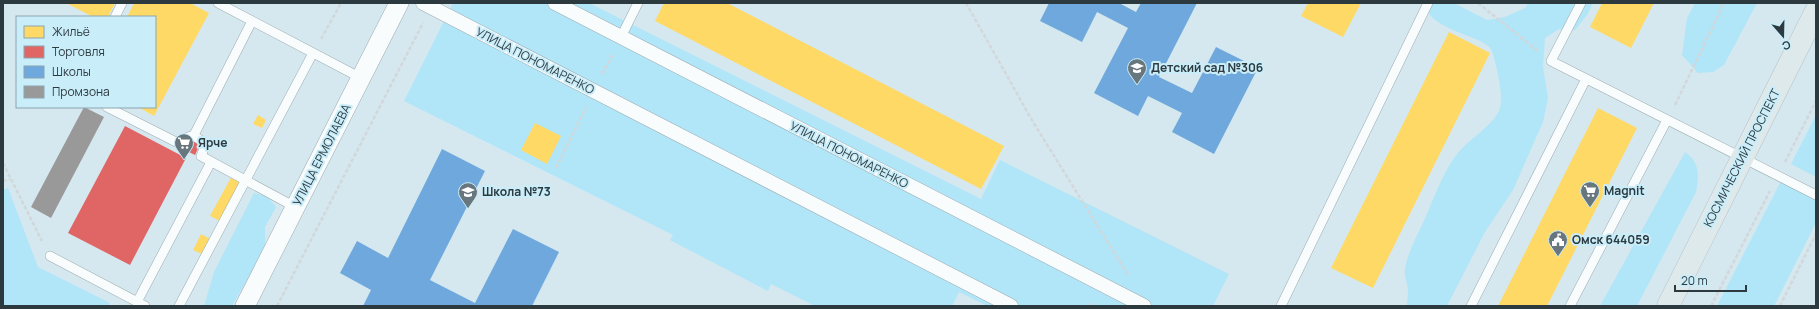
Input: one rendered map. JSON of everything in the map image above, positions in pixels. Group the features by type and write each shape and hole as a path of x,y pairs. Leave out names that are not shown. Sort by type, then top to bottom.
{"main road":[{"name":"КОСМИЧЕСКИЙ ПРОСПЕКТ","path":"1668,306 1816,10"}],"street":[{"name":"УЛИЦА ЕРМОЛАЕВА","path":"245,306 399,3"},
{"name":"УЛИЦА ПОНОМАРЕНКО","path":"555,3 1144,306"},
{"name":"УЛИЦА ПОНОМАРЕНКО","path":"427,5 1011,306"}],"lane":[{"path":"116,16 122,3"},
{"path":"218,3 361,78"},
{"path":"621,37 638,3"},
{"path":"1281,306 1428,3"},
{"path":"1581,3 1551,61 1816,195"},
{"path":"194,135 252,21"},
{"path":"179,306 313,53"},
{"path":"1471,306 1586,79"},
{"path":"109,108 178,143 189,135 194,135 206,144 201,156 296,207"},
{"path":"1570,306 1667,120"},
{"path":"50,256 141,304 211,162"}],"path":[{"path":"313,53 341,3"},
{"path":"966,3 1033,122 1131,280"},
{"path":"1478,3 1551,61"},
{"path":"1667,120 1724,3"},
{"path":"277,306 427,5"},
{"path":"1711,306 1816,101"},
{"path":"3,163 50,256"},
{"path":"3,181 10,179"},
{"path":"1780,306 1816,234"}],"shaded area":[{"path":"453,3 589,3 981,199 1000,160 1229,274 1213,306 987,306 959,292 952,306 815,306 771,284 768,291 670,240 673,235 404,101"},
{"path":"1434,3 1454,3 1487,20 1505,17 1525,8 1529,3 1593,3 1587,15 1575,30 1559,29 1545,38 1543,67 1548,98 1543,122 1513,190 1485,232 1447,306 1407,306 1408,291 1405,273 1406,263 1440,184 1457,154 1491,122 1499,111 1501,105 1499,81 1492,51 1488,46 1481,42 1442,24 1433,18 1427,11"},
{"path":"1695,3 1757,3 1724,65 1713,72 1698,73 1682,55 1687,18"},
{"path":"1816,115 1816,177 1791,164"},
{"path":"1685,152 1690,156 1696,165 1698,180 1696,192 1637,306 1600,306"},
{"path":"1781,181 1816,200 1816,223 1774,306 1717,306"},
{"path":"8,188 38,267 110,303 108,306 3,306 3,190"},
{"path":"254,193 268,197 276,207 265,227 265,249 232,306 204,306 214,272"}],"building: Жильё":[{"path":"66,3 115,3 108,16 91,16"},
{"path":"134,3 190,3 209,13 154,116 140,108 156,108 156,16 128,16"},
{"path":"664,3 727,3 1004,146 981,189 655,21"},
{"path":"1308,3 1361,3 1343,37 1301,16"},
{"path":"1602,3 1654,3 1631,48 1590,27"},
{"path":"1449,32 1490,53 1373,288 1331,268"},
{"path":"1598,108 1637,128 1547,306 1498,306"},
{"path":"258,115 266,120 262,128 253,124"},
{"path":"535,123 561,136 547,164 521,150"},
{"path":"233,174 244,181 222,222 210,216"},
{"path":"201,234 212,240 204,255 193,250"}],"building: Торговля":[{"path":"125,126 186,158 130,265 68,233"},
{"path":"187,137 200,144 195,155 181,148"}],"building: Школы":[{"name":"Детский сад №306","path":"1049,3 1119,3 1136,12 1141,3 1197,3 1159,77 1192,93 1216,47 1258,68 1214,154 1172,132 1182,113 1148,96 1138,116 1094,93 1128,28 1097,12 1082,42 1040,21"},
{"path":"442,149 485,171 430,280 475,303 513,229 559,252 532,306 363,306 371,290 340,273 357,241 388,258"}],"building: Промзона":[{"path":"83,108 104,117 51,218 31,207"}],"place":[{"name":"Детский сад №306","path":"1137,85"},
{"name":"Ярче","path":"184,160"},
{"name":"Magnit","path":"1590,208"},
{"name":"Школа №73","path":"468,209"},
{"name":"Омск 644059","path":"1558,257"}]}
